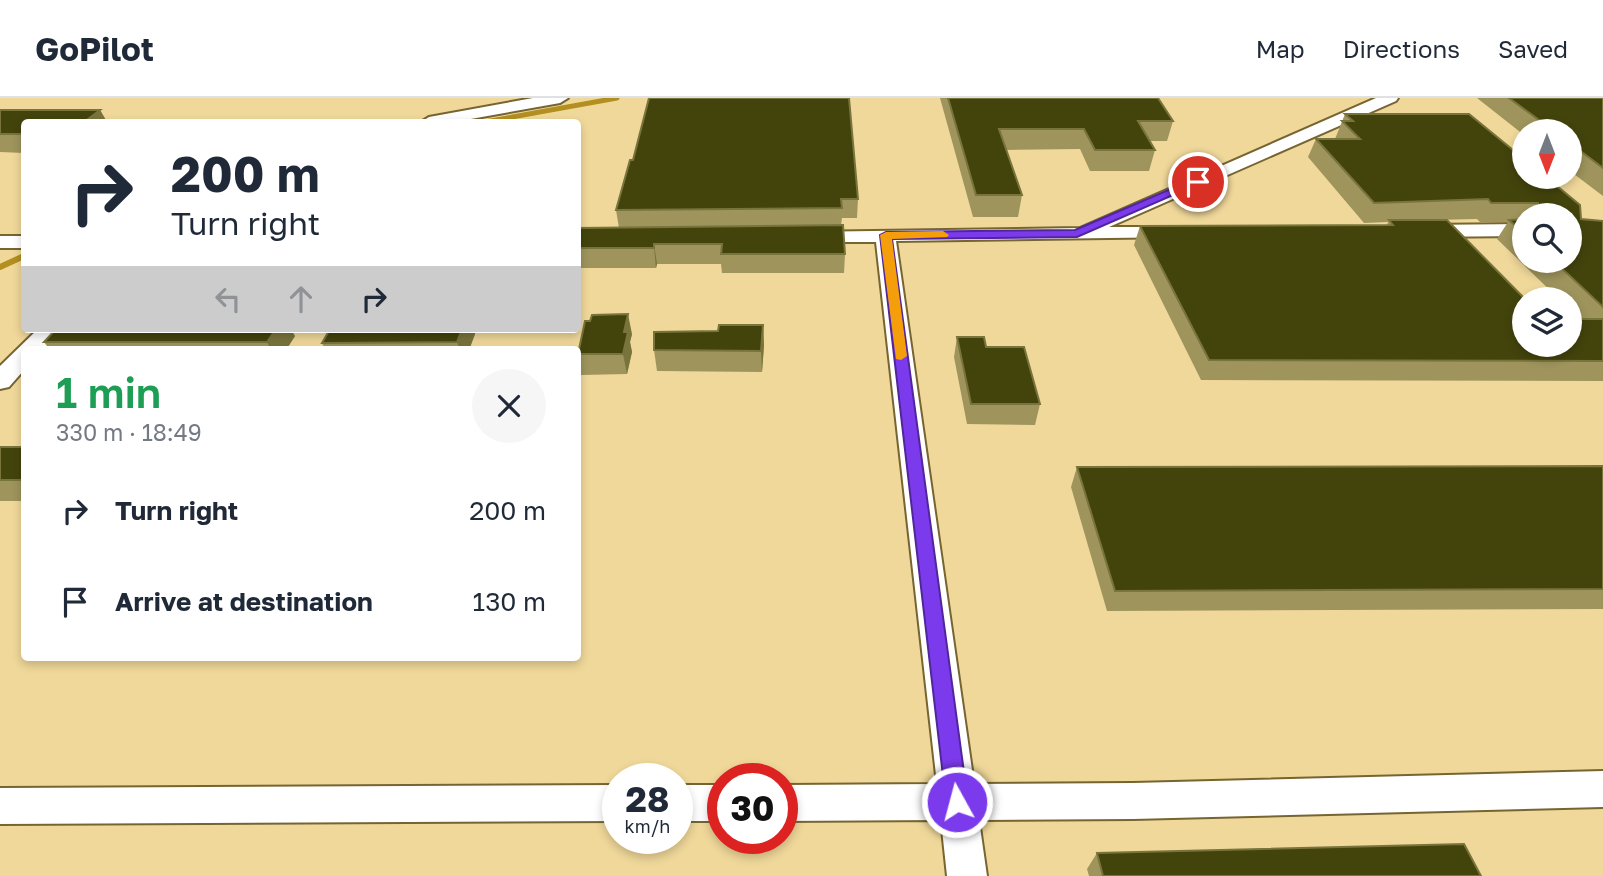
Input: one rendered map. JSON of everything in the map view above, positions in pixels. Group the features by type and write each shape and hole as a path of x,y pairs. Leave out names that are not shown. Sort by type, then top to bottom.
{"street":[{"path":"445,119 560,98"},
{"path":"1077,234 1390,98"},
{"path":"1402,231 1512,230"},
{"path":"788,236 1199,233"},
{"path":"886,235 967,876"},
{"path":"34,346 47,333"},
{"path":"0,381 21,359"},
{"path":"798,803 1133,801 1603,789"},
{"path":"0,806 602,803"}],"shaded area":[{"path":"0,98 1603,98 1603,876 0,876"}],"building":[{"path":"649,98 849,98 858,199 841,199 842,208 616,210 630,160 633,160"},
{"path":"948,98 1158,98 1173,121 1138,121 1155,150 1095,150 1084,129 999,129 1022,195 976,195"},
{"path":"1509,98 1603,98 1603,168 1582,152 1582,119 1538,119"},
{"path":"0,110 100,110 88,119 21,119 21,134 0,134"},
{"path":"1345,114 1469,114 1512,149 1512,189 1561,189 1578,203 1491,203 1488,199 1374,203 1316,139 1360,139 1342,121 1353,121"},
{"path":"1582,219 1603,221 1603,307 1567,273 1582,273"},
{"path":"1389,220 1447,220 1513,287 1512,357 1582,357 1582,319 1603,319 1603,361 1209,360 1140,226 1393,225"},
{"path":"843,225 845,254 721,254 722,244 581,248 581,228"},
{"path":"628,314 624,332 628,332 623,354 581,354 580,346 585,321 590,321 592,315"},
{"path":"719,325 763,325 761,351 654,350 654,332 718,331"},
{"path":"52,333 273,333 267,342 44,342"},
{"path":"328,333 460,333 457,342 322,343"},
{"path":"957,337 984,337 986,347 1024,347 1040,404 971,404"},
{"path":"0,447 21,447 21,480 0,480"},
{"path":"1603,466 1603,589 1115,591 1077,467"},
{"path":"1464,844 1481,876 1103,876 1097,853"}],"waterway":[{"path":"502,119 617,98"},
{"path":"0,267 21,257"}],"slow traffic":[{"path":"901,356 886,235 943,235"}],"route":[{"path":"957,802 886,235 1077,234 1198,182"}]}
